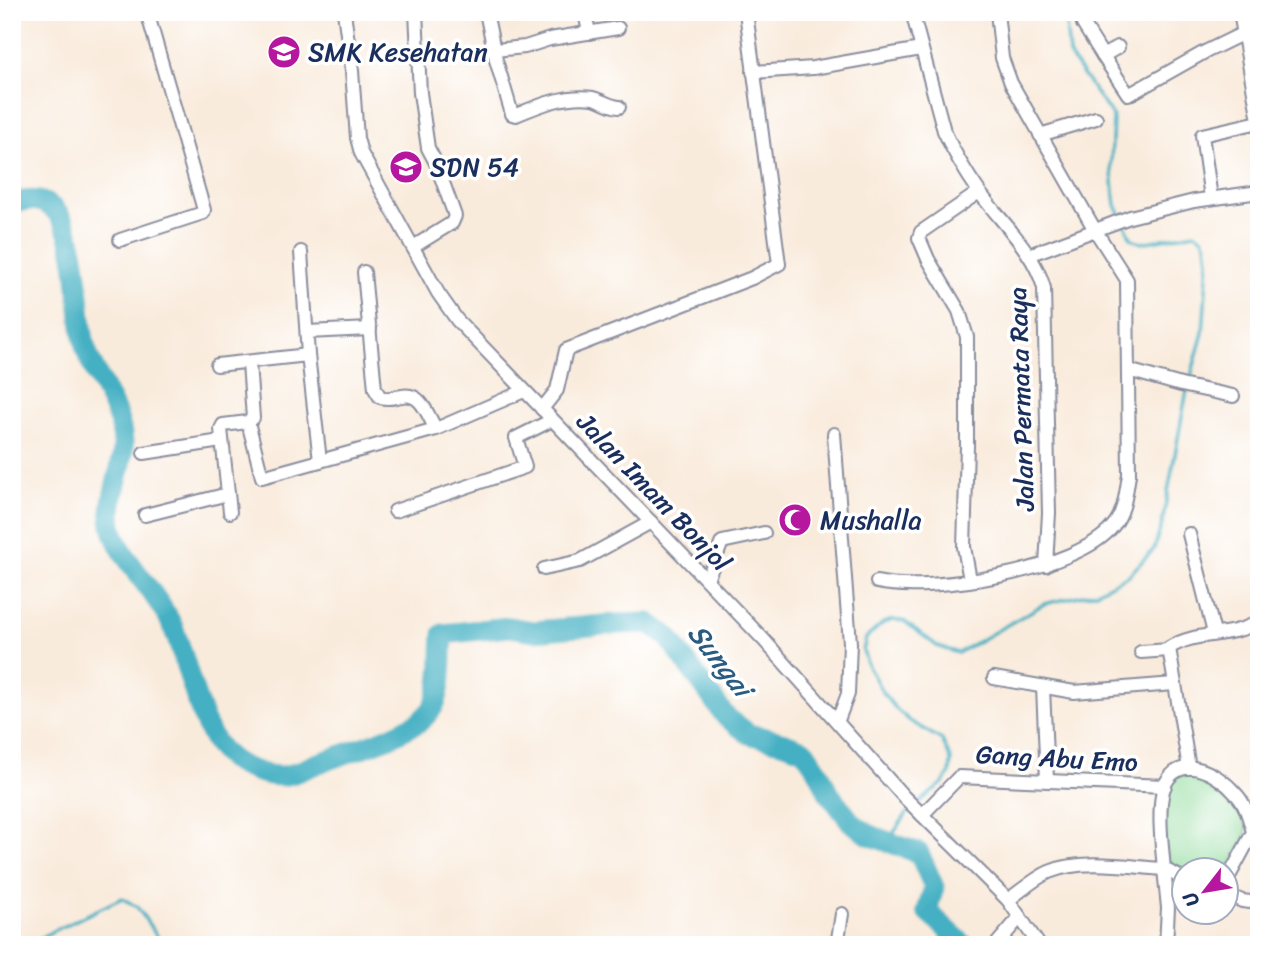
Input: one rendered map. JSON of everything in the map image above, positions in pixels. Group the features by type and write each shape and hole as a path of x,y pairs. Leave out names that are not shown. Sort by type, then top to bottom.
{"main road":[{"path":"1241,12 1259,115"}],"street":[{"path":"120,240 203,213 204,210 146,12"},
{"name":"Jalan Imam Bonjol","path":"344,12 357,138 361,153 438,293 457,320 707,580 838,720 916,809 1008,900 1040,945"},
{"path":"412,247 452,223 455,216 428,148 421,93 416,12"},
{"path":"486,12 512,114 516,115 554,100 593,98 606,105 619,107"},
{"path":"585,12 589,33"},
{"path":"542,409 558,390 566,351 752,278 779,264 746,12"},
{"name":"Jalan Permata Raya","path":"912,12 944,131 979,192 1029,255 1041,278 1045,297 1049,513 1046,565"},
{"path":"877,582 904,585 970,580 1063,560 1113,526 1121,512 1129,475 1127,280 1095,230 1011,83 1003,58 997,12"},
{"path":"1082,12 1083,24 1128,93 1244,33"},
{"path":"494,50 525,47 550,39 618,28"},
{"path":"1103,56 1118,47"},
{"path":"753,72 813,68 921,49"},
{"path":"1040,135 1096,118"},
{"path":"1211,198 1202,135 1259,122"},
{"path":"970,580 964,547 967,337 959,311 923,250 919,238 921,232 979,192"},
{"path":"1029,255 1130,217 1211,198 1259,192"},
{"path":"301,252 308,355 320,461"},
{"path":"363,272 377,393 383,399 409,395 416,397 436,429"},
{"path":"307,332 370,329"},
{"path":"217,365 308,355"},
{"path":"230,512 221,429 223,425 248,422 254,416 249,363"},
{"path":"1128,370 1233,396"},
{"path":"248,422 262,477 436,429 524,391"},
{"path":"395,511 525,467 516,438 552,420"},
{"path":"834,434 850,643 848,694 838,720"},
{"path":"144,453 221,440"},
{"path":"145,515 228,494"},
{"path":"544,569 580,561 651,522"},
{"path":"707,580 722,542 764,533"},
{"path":"1189,534 1214,633"},
{"path":"1141,652 1169,650 1174,644 1214,633 1243,629 1259,621"},
{"path":"1169,650 1189,768"},
{"path":"994,678 1074,692 1174,684"},
{"path":"1043,687 1047,780"},
{"path":"1166,945 1168,908 1162,828 1165,786 1177,771 1203,768 1235,792 1247,809 1256,832 1240,859"},
{"name":"Gang Abu Emo","path":"916,809 959,777 1165,786"},
{"path":"1008,900 1044,875 1068,867 1099,865 1164,869 1170,872"},
{"path":"1240,900 1259,903"},
{"path":"837,945 842,914"},
{"path":"996,945 1020,917"}],"green space":[{"path":"1191,772 1215,780 1238,802 1247,827 1245,838 1236,856 1170,856 1170,866 1167,864 1164,825 1171,781 1179,774"}],"waterway":[{"path":"1065,12 1069,55 1113,117 1111,165 1116,205 1131,238 1141,243 1195,233 1202,237 1206,244 1208,261 1203,333 1189,383"},
{"name":"Sungai","path":"12,204 37,201 54,210 66,227 73,251 86,349 118,418 123,442 121,465 112,500 115,536 166,613 209,730 217,745 232,760 260,773 285,776 381,740 419,722 437,699 443,634 509,627 534,631 649,623 668,637 726,717 749,734 804,750 819,772 828,792 851,822 869,835 919,853 934,887 927,911 964,945"},
{"path":"888,841 908,812 943,783 950,773 951,760 942,740 910,721 883,693 863,651 866,638 883,623 904,621 937,646 958,653 1044,604 1096,592 1129,575 1154,549 1162,524 1187,390"},
{"path":"31,945 45,935 122,898 137,907 163,945"}],"place":[{"name":"SMK Kesehatan","path":"284,52"},
{"name":"SDN 54","path":"406,167"},
{"name":"Mushalla","path":"795,520"}]}
